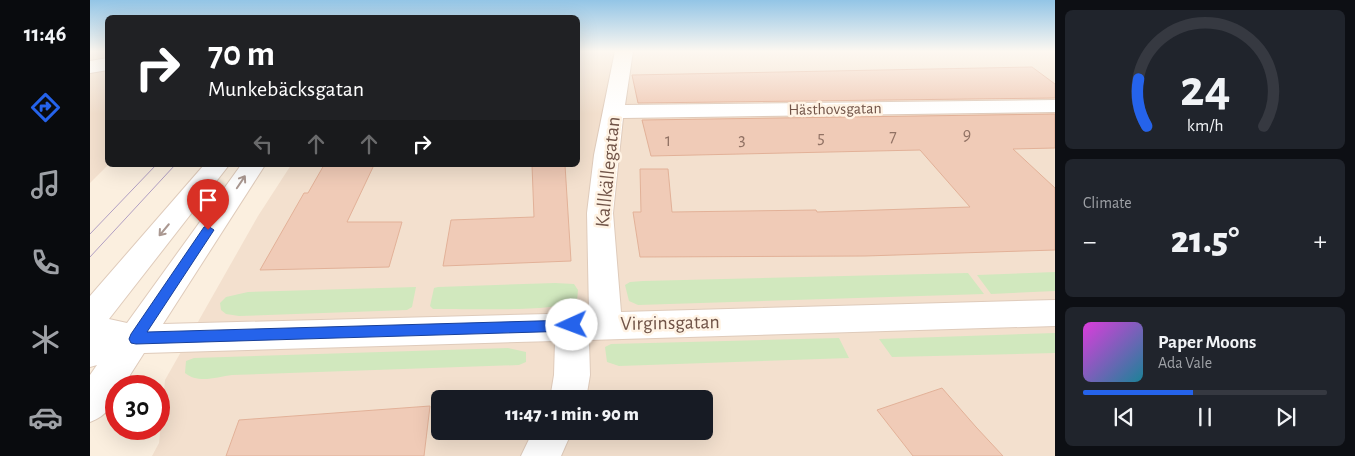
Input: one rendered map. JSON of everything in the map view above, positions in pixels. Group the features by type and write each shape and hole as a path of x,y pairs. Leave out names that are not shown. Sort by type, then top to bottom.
{"street":[{"name":"Kallkällegatan","path":"606,324 600,213 606,155 621,72"},
{"name":"Hästhovsgatan","path":"615,112 1055,106"},
{"path":"90,319 215,167"},
{"path":"90,404 252,167"},
{"name":"Virginsgatan","path":"136,339 606,324 1055,313"},
{"path":"570,390 572,375 572,325"},
{"path":"90,330 136,339"},
{"path":"90,352 136,339"},
{"path":"541,456 549,440"}],"shaded area":[{"path":"90,72 105,72 106,167 90,183"},
{"path":"580,72 1055,72 1055,456 152,456 159,440 170,440 170,375 168,375 258,216 290,167 580,167"}],"green space":[{"path":"1055,272 1055,291 991,294 977,275"},
{"path":"968,273 984,294 638,305 629,301 625,285 630,282 643,281"},
{"path":"574,284 578,290 577,301 567,305 552,307 513,309 433,309 430,306 434,288 438,287"},
{"path":"416,287 412,307 407,310 239,316 226,314 221,310 220,303 226,297 248,292"},
{"path":"1055,333 1055,353 892,357 879,339"},
{"path":"839,338 849,358 619,366 607,362 605,347 611,344"},
{"path":"508,348 526,352 526,362 519,365 232,375 208,379 196,378 185,373 186,361 194,358"}],"building":[{"path":"768,72 1039,72 1055,84 1055,98 638,103 632,75"},
{"path":"1055,114 1055,148 1013,149 1055,188 1055,250 865,256 640,257 633,212 641,212 640,169 668,169 672,212 816,210 817,212 970,207 920,150 651,156 642,120"},
{"path":"323,167 373,167 347,222 402,222 389,267 260,270 304,193 308,193"},
{"path":"532,167 565,167 571,261 443,266 451,220 534,217"},
{"path":"942,388 1003,456 913,456 877,410"},
{"path":"430,406 424,456 226,456 239,420"}],"tram line":[{"path":"90,234 154,167"},
{"path":"90,257 173,167"}],"route":[{"path":"208,230 136,339 572,325"}]}
